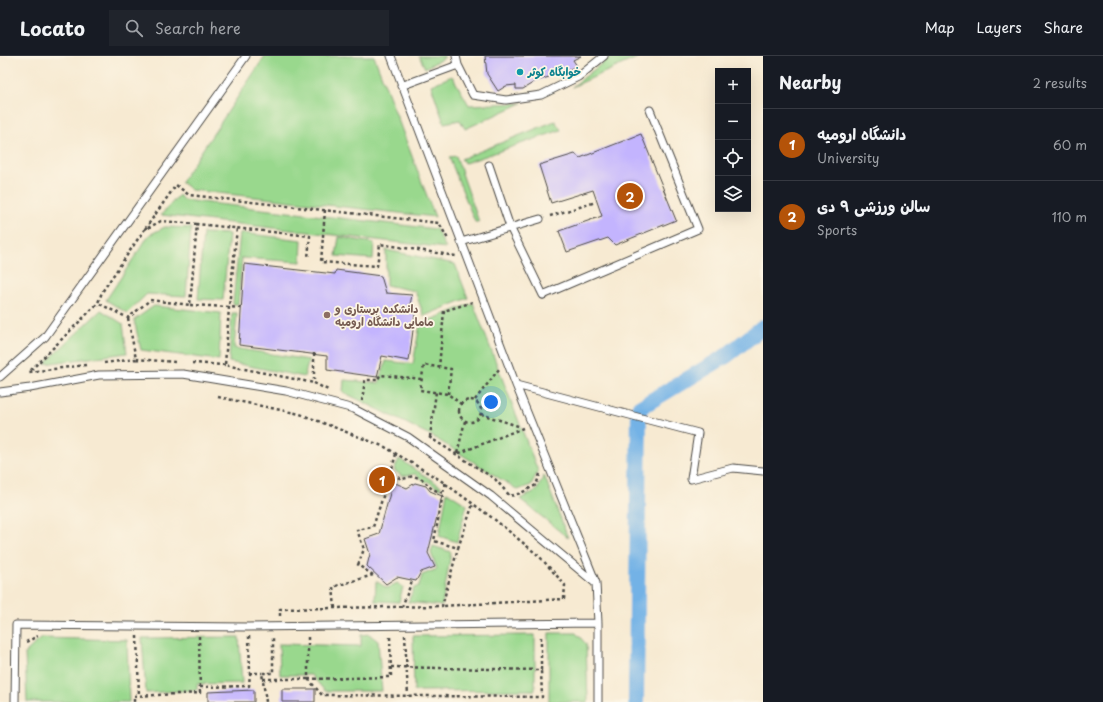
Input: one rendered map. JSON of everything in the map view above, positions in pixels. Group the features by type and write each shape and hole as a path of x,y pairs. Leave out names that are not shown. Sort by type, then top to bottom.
{"lane":[{"path":"0,377 44,337 246,56"},
{"path":"391,56 516,385 596,583 598,623 598,702"},
{"path":"456,56 458,64 473,95 506,100 541,96 578,76 604,56"},
{"path":"402,86 458,64"},
{"path":"489,164 510,228 543,295 698,229 650,110"},
{"path":"461,242 540,219"},
{"path":"0,392 99,375 183,374 286,391 354,409 408,437 491,496 596,583"},
{"path":"516,385 698,433 691,479 733,468 763,471"},
{"path":"15,702 16,624 281,627 598,623"}],"path":[{"path":"90,364 29,372 98,303 102,292 176,185 189,195 439,223"},
{"path":"540,219 596,202"},
{"path":"325,210 321,262 377,266 380,244 456,256"},
{"path":"144,230 161,221 310,236 308,258"},
{"path":"190,305 197,224"},
{"path":"225,365 237,228"},
{"path":"128,318 150,300 190,305 229,306 241,308"},
{"path":"439,368 444,311 475,302"},
{"path":"98,303 128,318"},
{"path":"128,318 136,359"},
{"path":"314,353 314,383"},
{"path":"98,364 136,359 180,362"},
{"path":"188,363 225,365 314,383 334,393"},
{"path":"448,394 451,369 424,365 420,390 448,394 461,404"},
{"path":"475,400 500,367"},
{"path":"361,406 365,380 378,380 380,375 422,379"},
{"path":"430,438 436,392"},
{"path":"218,398 300,414 385,447 445,483 473,504 539,556 565,585 564,599 442,606 280,609 281,627"},
{"path":"467,400 475,400 481,407 481,414 475,422 465,421 459,413 461,404 467,400"},
{"path":"481,414 523,428 526,435"},
{"path":"457,454 465,421"},
{"path":"457,454 523,428"},
{"path":"423,434 495,479 510,496 521,493 536,485 541,470"},
{"path":"335,608 333,587 373,575 358,565 364,549 357,530 373,528 396,454"},
{"path":"390,475 403,479 413,476 422,480 432,489 443,493"},
{"path":"445,483 434,541 458,548"},
{"path":"442,606 458,548 473,504"},
{"path":"402,607 412,581"},
{"path":"200,687 249,686 250,673 248,627"},
{"path":"250,673 273,673 272,627"},
{"path":"316,635 308,636 308,679 322,695 542,697 541,632 533,632"},
{"path":"191,634 206,634"},
{"path":"134,702 134,696 200,693 199,634"},
{"path":"263,679 391,677 390,634"},
{"path":"405,634 408,696"},
{"path":"139,696 137,636 145,636"},
{"path":"391,668 541,670"},
{"path":"262,673 266,702"}],"green space":[{"path":"265,56 374,56 435,217 191,190 181,182"},
{"path":"419,56 444,56 444,58 425,68"},
{"path":"641,56 572,87 610,57"},
{"path":"452,76 469,105 522,103 465,129 460,120 444,123 431,85"},
{"path":"555,121 561,130 465,163 461,159"},
{"path":"456,156 479,222 475,222 449,157"},
{"path":"179,195 183,200 436,229 446,248 161,215"},
{"path":"165,227 191,228 186,296 147,294 127,313 106,300 149,235"},
{"path":"203,233 229,234 223,300 198,299"},
{"path":"240,233 302,240 301,262 242,258 238,304 233,304"},
{"path":"339,237 374,243 373,259 336,256"},
{"path":"386,250 455,264 468,298 424,316 415,291 386,285"},
{"path":"473,303 538,471 531,485 518,490 432,436 343,392 344,380 379,383 386,361 413,364 420,324"},
{"path":"154,306 221,313 219,360 141,350 134,320"},
{"path":"101,310 123,324 127,353 44,364"},
{"path":"232,313 237,313 234,348 309,360 304,377 229,362"},
{"path":"399,459 441,486 440,489 427,481 425,483 416,474 402,476 394,470"},
{"path":"544,475 568,538 520,499 537,490"},
{"path":"447,492 467,505 457,542 439,536"},
{"path":"433,546 451,552 442,606 408,602 414,588 419,586 422,575 437,569 431,553"},
{"path":"376,581 387,588 397,583 403,587 399,602 375,601"},
{"path":"549,633 576,633 586,644 588,702 549,702"},
{"path":"369,634 378,641 382,691 325,691 311,675 280,675 279,644 361,646 361,635"},
{"path":"535,635 535,690 414,691 413,636"},
{"path":"239,637 242,683 197,684 197,690 146,693 142,638"},
{"path":"41,638 127,640 129,702 27,702 25,653"}],"building":[{"name":"خوابگاه کوثر","path":"485,56 581,56 573,60 577,66 565,71 555,67 549,77 536,81 523,89 516,89 516,85 506,86 498,91 487,74"},
{"path":"641,134 676,220 615,245 608,238 567,252 559,231 602,216 593,190 551,203 539,165 575,154 580,158"},
{"path":"244,264 335,274 336,270 381,276 386,293 412,295 410,305 416,307 409,361 382,356 377,377 327,370 327,356 239,345"},
{"path":"393,482 407,488 415,483 426,486 430,491 442,496 428,553 435,567 421,572 416,581 397,577 386,584 367,566 370,554 365,539 379,534"},
{"path":"282,689 315,689 315,702 282,702"},
{"path":"254,690 254,702 208,702 208,692"}],"waterway":[{"path":"636,702 639,408 726,356 763,327"}],"place":[{"name":"خوابگاه کوثر","path":"520,72"},
{"name":"سالن ورزشی ۹ دی","path":"630,196"},
{"name":"دانشکده پرستاری و مامایی دانشگاه ارومیه","path":"327,315"},
{"name":"دانشگاه ارومیه","path":"382,480"}]}
